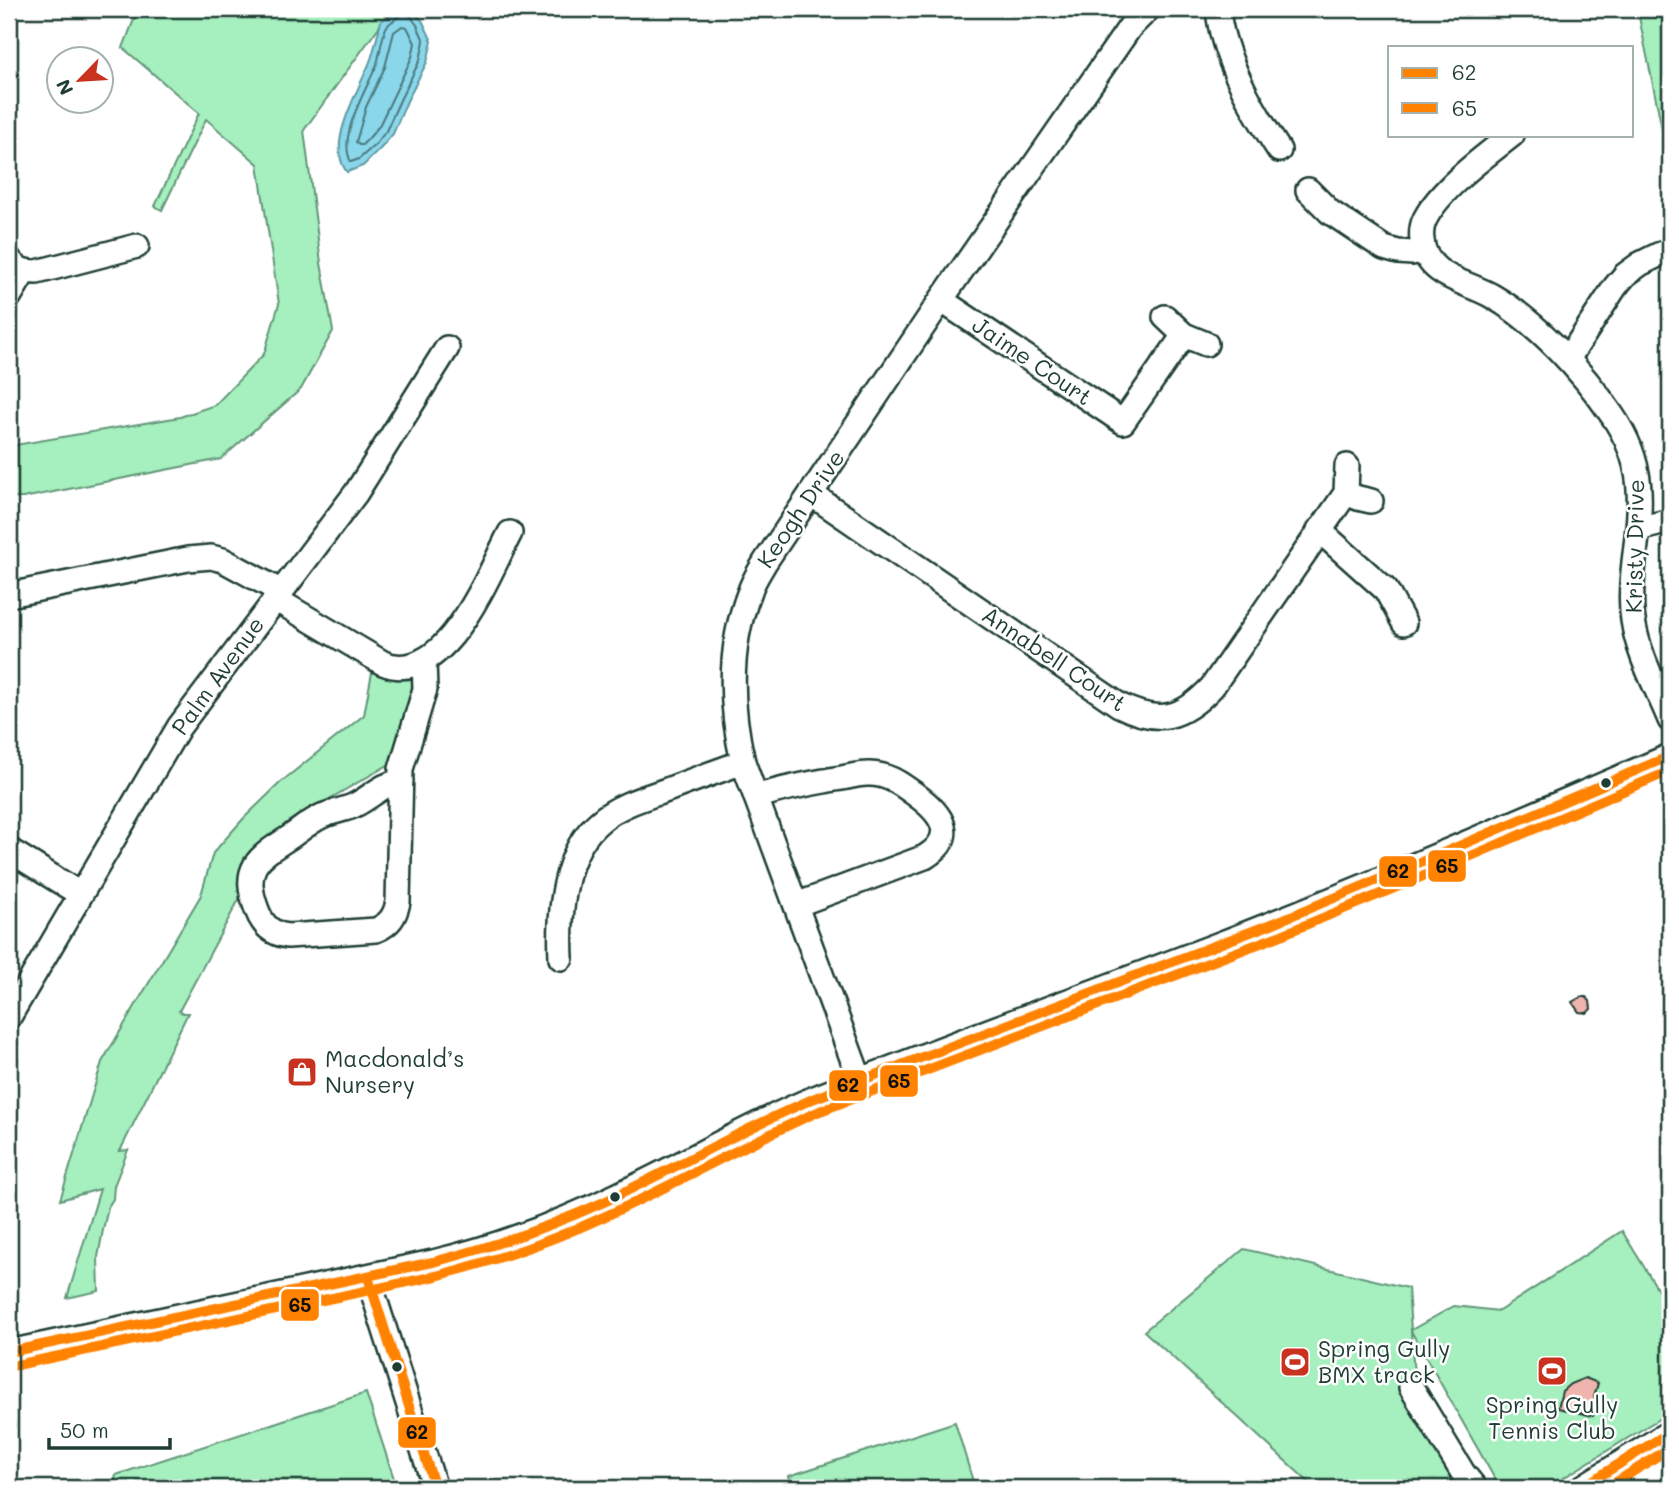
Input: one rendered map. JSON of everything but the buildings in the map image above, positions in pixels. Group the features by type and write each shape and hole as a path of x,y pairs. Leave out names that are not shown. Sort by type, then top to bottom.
{"street":[{"name":"Keogh Drive","path":"860,1080 743,762 734,714 733,678 741,615 750,589 765,562 1130,27 1149,9"},
{"path":"1218,9 1224,39 1249,101 1281,149"},
{"path":"1308,190 1330,212 1384,248 1405,252 1424,251 1423,222 1429,212 1461,177 1511,136"},
{"path":"9,297 17,266 37,272 137,246"},
{"name":"Kristy Drive","path":"1424,251 1427,259 1443,274 1492,296 1534,327 1567,359 1620,426 1631,447 1640,484 1632,582 1633,621 1642,654 1670,720"},
{"path":"1567,359 1615,287 1626,275 1640,264 1670,251"},
{"name":"Jaime Court","path":"942,300 1123,422 1184,335"},
{"path":"1165,317 1184,335 1206,344"},
{"name":"Palm Avenue","path":"9,1017 178,727 356,494 447,348"},
{"path":"1347,466 1346,492 1371,500"},
{"name":"Annabell Court","path":"811,494 1119,705 1137,714 1166,717 1192,705 1212,687 1346,492"},
{"path":"1638,529 1670,521"},
{"path":"1319,530 1386,590 1407,627"},
{"path":"9,595 188,559 211,557 223,560 383,663 402,667 424,660 440,649 459,629 510,533"},
{"path":"401,781 391,782 355,805 318,818 258,860 252,877 255,903 263,924 279,935 288,936 376,930 391,920 396,912 401,781 404,757 425,689 424,660"},
{"path":"9,1352 368,1277 468,1253 559,1221 630,1190 774,1116 860,1080 1358,889 1670,756"},
{"path":"561,958 561,910 566,884 581,845 597,823 622,807 743,762"},
{"path":"756,797 791,787 866,774 881,775 894,780 931,806 943,824 942,843 925,857 796,905"},
{"path":"9,850 80,894"},
{"path":"368,1277 435,1488"},
{"path":"1411,1387 1463,1473 1475,1488"},
{"path":"1581,1488 1670,1432"}],"green space":[{"path":"138,9 392,9 304,130 321,263 333,331 301,389 221,459 23,498 9,498 9,446 180,417 215,405 264,354 279,304 258,164 206,119 162,210 155,206 199,113 123,48"},
{"path":"1635,9 1670,9 1670,153 1667,153 1639,17"},
{"path":"373,667 412,676 416,682 393,755 388,765 312,809 243,892 179,1011 188,1013 120,1151 128,1150 114,1186 113,1199 108,1207 103,1230 98,1257 99,1291 67,1298 100,1189 60,1200 102,1062 201,895 213,853 281,782 364,715"},
{"path":"1622,1231 1670,1309 1670,1412 1547,1488 1500,1488 1411,1331 1415,1392 1461,1488 1315,1488 1144,1331 1244,1249 1408,1288 1411,1330 1454,1306 1499,1311"},
{"path":"366,1393 397,1488 113,1488 116,1475"},
{"path":"955,1422 975,1488 793,1488 789,1476"}],"water":[{"path":"399,9 413,9 423,22 432,41 427,62 393,134 363,166 347,172 341,160 342,131 371,59 381,21"}],"transit line":[{"name":"62","path":"9,1352 433,1262 520,1236 604,1202 815,1098 1274,923 1670,756"},
{"name":"65","path":"12,1366 436,1276 523,1250 608,1215 820,1111 1279,936 1670,771"},
{"name":"62","path":"368,1277 435,1488"},
{"name":"62","path":"1581,1488 1670,1432"},
{"name":"65","path":"1607,1488 1670,1448"}],"place":[{"name":"Macdonald’s Nursery","path":"302,1072"},
{"name":"Spring Gully BMX track","path":"1295,1362"},
{"name":"Spring Gully Tennis Club","path":"1552,1371"}]}
